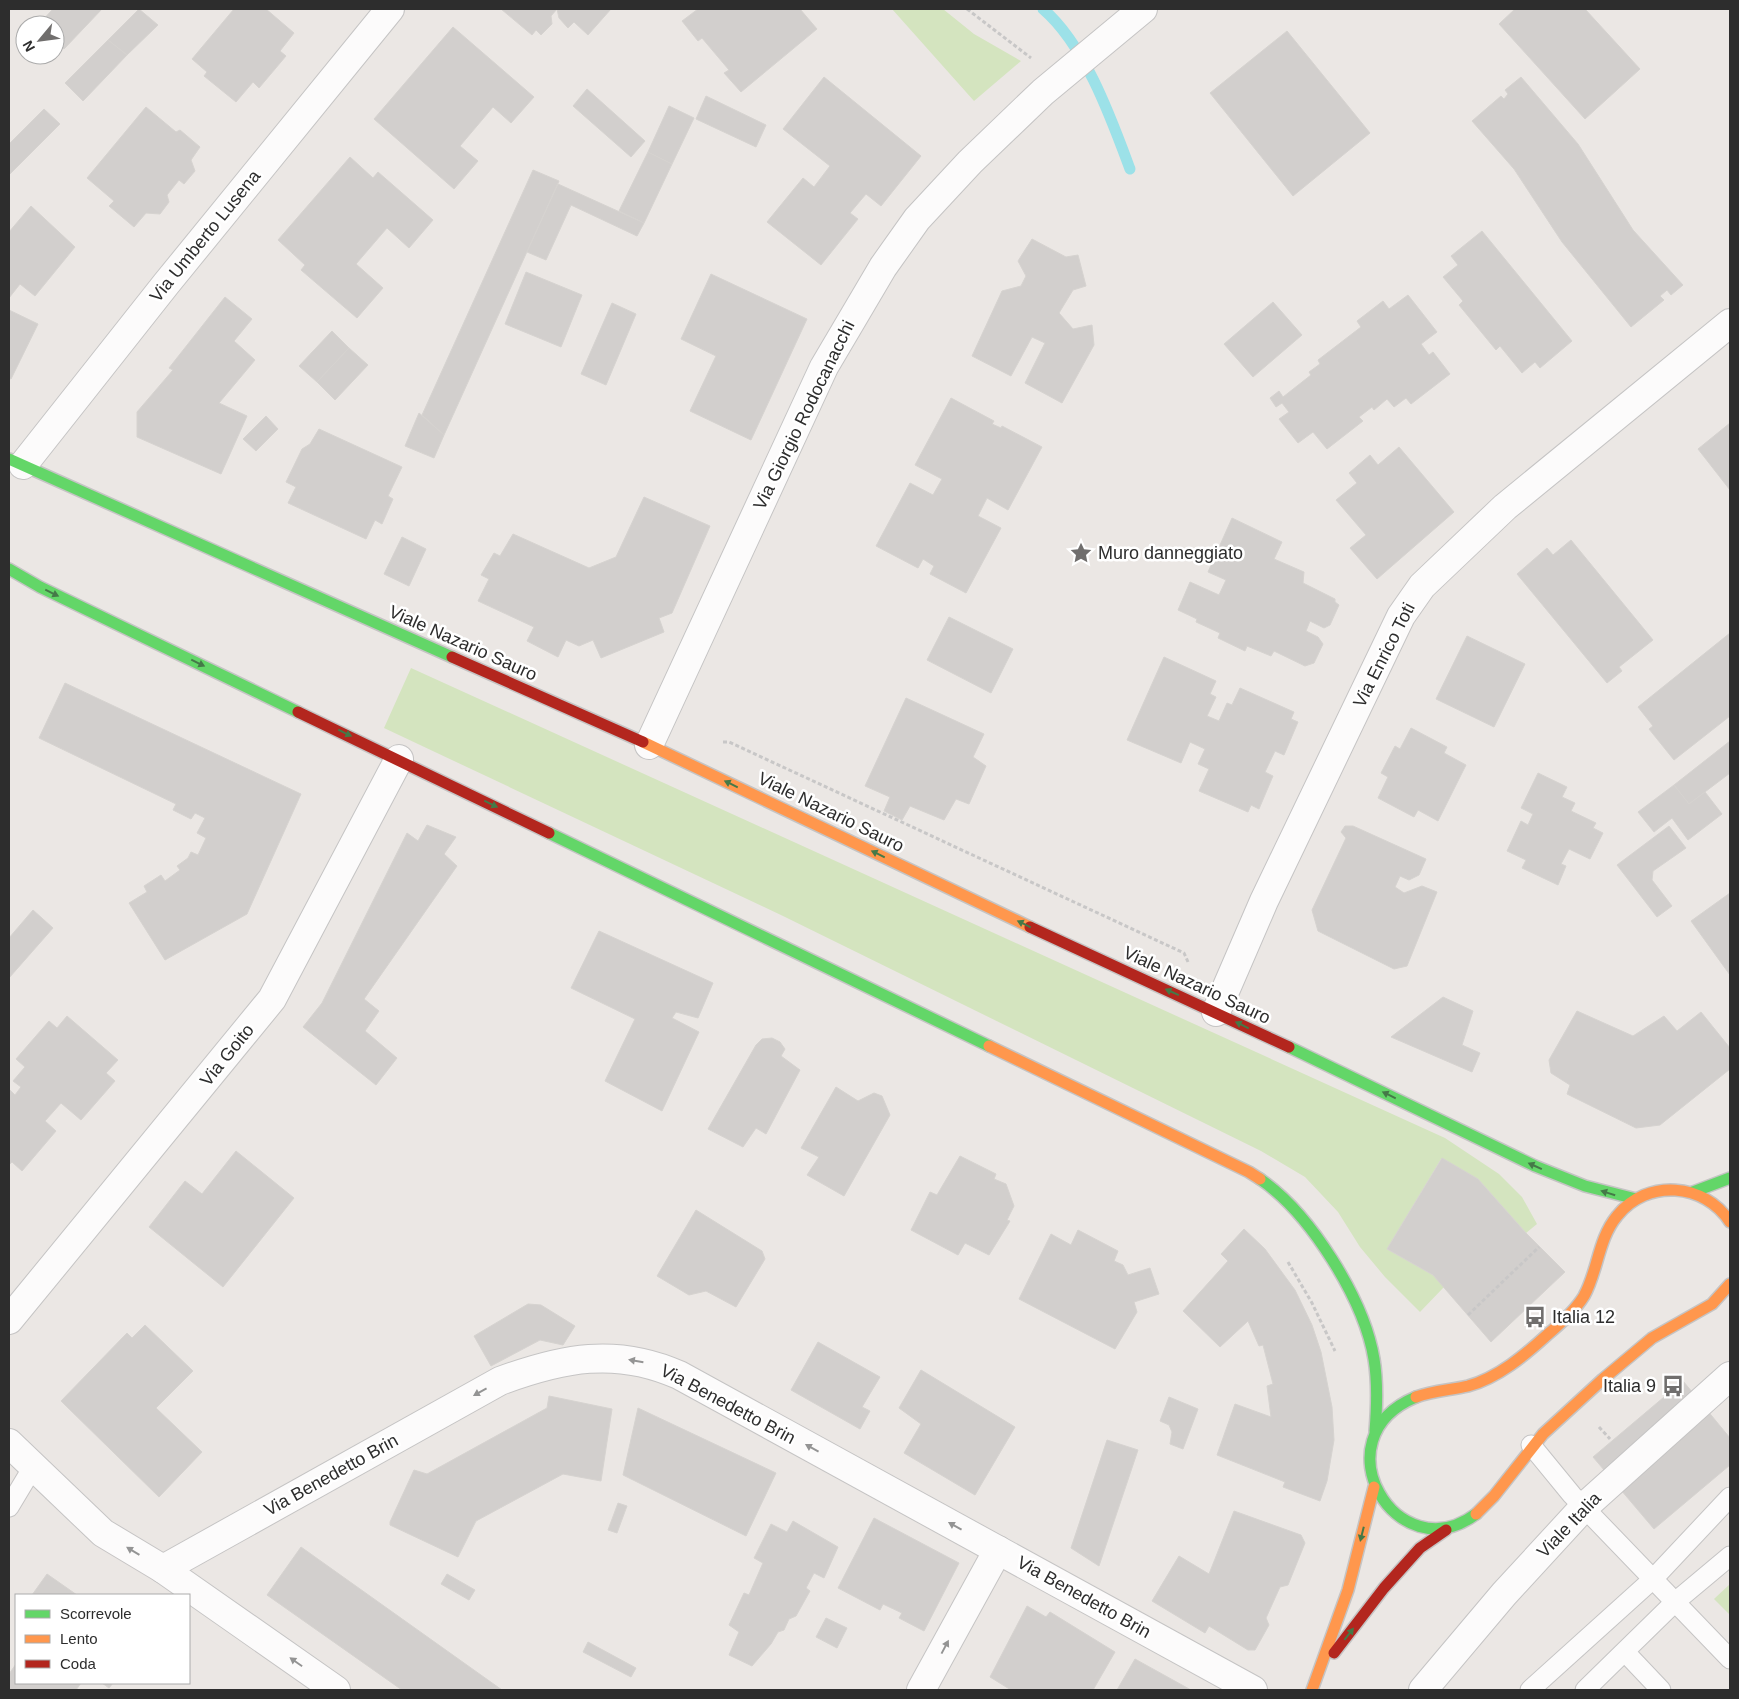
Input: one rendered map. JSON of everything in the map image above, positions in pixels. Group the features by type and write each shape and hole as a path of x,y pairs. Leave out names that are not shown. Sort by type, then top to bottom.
{"main road":[{"name":"Viale Nazario Sauro","path":"16,462 649,745 1091,956 1216,1012 1535,1166 1616,1196 1636,1199"},
{"path":"9,569 40,587 399,759 1249,1172 1271,1187 1295,1211 1318,1243 1360,1316 1372,1347 1377,1385 1375,1431 1369,1466 1374,1487 1405,1520 1427,1529 1446,1530"},
{"path":"1693,1192 1730,1178"},
{"path":"1375,1431 1394,1409 1404,1402 1428,1393 1456,1389 1476,1383 1508,1365 1550,1332 1580,1302 1608,1228 1616,1216 1636,1199 1668,1188 1693,1192 1718,1206 1730,1222"},
{"path":"1319,1672 1384,1588 1420,1548 1446,1530 1456,1527 1480,1511 1531,1446 1640,1346 1664,1329 1710,1308 1720,1299 1730,1284"},
{"path":"1312,1690 1348,1590 1374,1487"}],"street":[{"name":"Via Umberto Lusena","path":"16,462 166,284 390,9"},
{"name":"Via Giorgio Rodocanacchi","path":"649,745 824,367 883,267 917,219 970,162 1037,97 1132,18"},
{"name":"Via Enrico Toti","path":"1216,1012 1264,901 1400,616 1422,586 1505,507 1730,323"},
{"name":"Via Goito","path":"13,1306 245,1035 272,999 399,759"},
{"name":"Via Benedetto Brin","path":"163,1569 500,1381 536,1367 573,1359 599,1358 645,1363 679,1376 1253,1690"},
{"name":"Viale Italia","path":"1423,1690 1504,1594 1584,1507 1730,1376"},
{"path":"9,1442 103,1533 163,1569 336,1690"},
{"path":"922,1690 998,1550"}],"lane":[{"path":"1531,1446 1584,1507 1730,1659"},
{"path":"9,1508 33,1467"},
{"path":"1530,1690 1653,1579 1730,1497"},
{"path":"1585,1690 1675,1602 1730,1556"},
{"path":"1625,1652 1661,1690"}],"path":[{"path":"967,9 1031,58 1037,97"},
{"path":"716,742 729,742 1184,953 1188,958 1189,969"},
{"path":"1468,1315 1540,1247"},
{"path":"1283,1254 1312,1303 1336,1352 1342,1355"}],"green space":[{"path":"892,9 943,9 974,34 1021,61 974,101"},
{"path":"411,668 1445,1138 1499,1174 1522,1197 1537,1224 1526,1233 1478,1179 1441,1159 1387,1249 1433,1275 1444,1287 1420,1312 1385,1277 1360,1247 1338,1212 1305,1177 1261,1151 783,916 384,728"},
{"path":"1730,1584 1730,1615 1714,1599"}],"building":[{"path":"53,9 102,9 65,48 65,15 47,15"},
{"path":"139,9 158,25 127,55 108,40"},
{"path":"234,9 266,9 294,33 280,51 286,56 259,88 253,82 236,102 204,76 207,72 192,59"},
{"path":"501,9 557,9 551,16 552,24 541,35 536,30 532,35"},
{"path":"557,9 611,9 588,35 574,22 568,28 559,18"},
{"path":"698,9 800,9 817,29 741,92 724,73 729,70 702,38 698,41 682,21"},
{"path":"1515,9 1585,9 1640,69 1585,119 1499,24"},
{"path":"453,27 534,97 511,123 493,107 460,146 478,161 454,189 374,119"},
{"path":"1287,31 1370,133 1293,196 1210,93"},
{"path":"108,40 127,55 83,101 65,83"},
{"path":"824,77 921,156 881,206 866,194 850,213 858,219 821,265 767,222 803,178 814,187 830,166 783,129"},
{"path":"1521,77 1578,144 1633,230 1683,285 1671,295 1667,290 1660,296 1664,300 1631,327 1562,242 1514,169 1472,121 1501,96 1504,99 1508,94 1505,90"},
{"path":"587,89 645,141 631,157 573,106"},
{"path":"706,96 766,125 756,147 696,119"},
{"path":"669,106 694,118 672,164 648,152"},
{"path":"146,107 176,132 180,130 200,147 191,160 195,171 184,184 179,180 167,195 169,202 160,214 146,213 134,227 109,206 114,201 87,178"},
{"path":"44,109 60,124 9,175 9,144"},
{"path":"648,152 672,164 644,223 619,211"},
{"path":"350,157 373,178 378,172 433,220 409,248 387,228 356,264 383,288 357,318 301,270 305,265 278,240"},
{"path":"533,170 559,181 444,435 422,415"},
{"path":"558,184 644,223 637,236 571,205 546,260 527,252"},
{"path":"31,206 75,247 35,296 20,284 9,298 9,232"},
{"path":"1482,231 1572,341 1540,368 1535,362 1522,373 1500,346 1496,350 1459,305 1463,301 1443,277 1458,265 1451,256"},
{"path":"1032,239 1066,257 1078,255 1086,286 1073,290 1059,313 1073,329 1092,325 1094,345 1062,403 1025,383 1045,343 1032,337 1011,376 972,356 1002,291 1021,286 1026,276 1018,261"},
{"path":"526,272 582,295 561,347 505,324"},
{"path":"711,274 807,319 751,440 690,411 716,356 681,339"},
{"path":"1408,295 1437,332 1421,344 1429,355 1433,352 1450,374 1411,404 1406,398 1394,407 1387,399 1374,410 1372,407 1359,417 1363,421 1327,449 1313,432 1298,443 1279,419 1289,412 1282,403 1276,407 1270,398 1279,391 1283,397 1311,375 1309,372 1320,364 1318,360 1361,327 1357,321 1383,301 1389,309"},
{"path":"225,297 252,319 234,341 255,360 219,403 247,416 221,474 137,437 137,412 173,370 169,368"},
{"path":"1273,302 1302,335 1253,377 1224,344"},
{"path":"612,303 636,314 606,385 581,374"},
{"path":"9,310 38,324 11,379 9,378"},
{"path":"332,331 349,348 317,382 299,366"},
{"path":"349,348 368,365 335,400 317,382"},
{"path":"951,398 994,421 992,424 1001,428 1002,426 1042,447 1008,510 987,498 978,516 1001,528 966,593 930,574 934,566 923,559 918,568 876,546 910,483 933,495 942,479 915,465"},
{"path":"419,413 444,435 434,458 405,446"},
{"path":"266,416 278,429 256,451 243,439"},
{"path":"1730,423 1730,490 1698,449"},
{"path":"319,429 402,467 388,496 393,499 382,524 375,520 366,539 288,503 296,487 286,482 302,449 310,444"},
{"path":"1399,447 1454,512 1377,579 1350,548 1366,535 1336,500 1357,483 1349,473 1370,455 1378,465"},
{"path":"644,497 710,526 672,613 659,618 664,632 601,658 593,640 579,646 566,640 558,657 527,641 534,627 478,601 489,579 481,575 494,553 500,556 513,534 589,568 616,557"},
{"path":"1232,518 1282,542 1274,559 1304,572 1303,583 1335,599 1335,602 1339,605 1330,625 1324,628 1310,621 1306,631 1318,637 1323,644 1314,663 1305,666 1274,651 1271,656 1247,646 1245,651 1218,638 1220,633 1196,622 1197,619 1178,610 1190,582 1219,595 1226,580 1208,572"},
{"path":"402,537 426,549 409,586 384,574"},
{"path":"1571,540 1653,640 1619,667 1622,671 1607,683 1517,574 1547,548 1553,555"},
{"path":"949,617 1013,649 991,693 927,660"},
{"path":"1730,633 1730,716 1674,760 1649,729 1653,726 1638,707"},
{"path":"1467,636 1525,664 1494,727 1436,699"},
{"path":"1164,657 1216,681 1210,694 1216,697 1207,716 1219,721 1227,703 1232,705 1240,688 1294,712 1291,719 1298,722 1284,755 1275,751 1265,772 1273,776 1259,809 1251,805 1248,812 1199,791 1209,769 1198,764 1205,749 1190,742 1181,763 1127,740"},
{"path":"65,683 301,794 247,914 165,960 129,903 147,892 144,886 161,875 165,881 180,870 177,866 188,858 191,852 198,855 206,838 197,833 205,818 195,813 191,819 173,810 176,804 39,738"},
{"path":"906,698 984,734 973,757 986,766 969,804 956,799 944,820 910,806 902,820 884,811 890,797 865,786"},
{"path":"1411,728 1447,747 1444,753 1466,765 1438,821 1418,810 1414,817 1378,798 1388,777 1381,773 1395,746 1400,749"},
{"path":"1730,741 1730,773 1689,804 1674,785"},
{"path":"1538,773 1567,787 1562,797 1575,803 1571,811 1596,823 1593,828 1603,833 1590,859 1569,849 1561,864 1566,866 1558,885 1522,868 1526,860 1507,851 1521,821 1528,825 1533,814 1521,808"},
{"path":"1674,785 1689,804 1705,792 1722,814 1688,840 1672,818 1654,832 1638,812"},
{"path":"427,825 456,837 444,854 457,866 364,999 379,1011 365,1031 397,1058 376,1085 303,1027 322,1003 407,833 418,841"},
{"path":"1345,826 1353,826 1426,859 1419,875 1409,880 1400,876 1395,887 1404,893 1422,886 1437,892 1407,966 1394,969 1318,931 1312,910 1346,838 1341,832"},
{"path":"1669,826 1686,848 1653,871 1652,880 1672,906 1657,917 1617,865"},
{"path":"1730,893 1730,975 1691,921"},
{"path":"33,910 53,928 9,978 9,938"},
{"path":"599,931 713,983 698,1018 676,1012 672,1018 699,1032 662,1111 605,1081 635,1019 571,988"},
{"path":"1443,997 1473,1011 1462,1045 1480,1053 1472,1072 1391,1037"},
{"path":"1577,1011 1633,1036 1664,1016 1677,1031 1701,1012 1730,1048 1730,1069 1660,1125 1636,1128 1567,1094 1570,1085 1551,1073 1549,1060"},
{"path":"67,1016 118,1060 106,1073 115,1081 81,1120 61,1103 45,1121 56,1131 22,1171 12,1162 9,1165 9,1089 15,1095 21,1087 13,1081 25,1067 16,1059 49,1021 57,1028"},
{"path":"772,1038 780,1042 785,1049 781,1056 800,1070 766,1134 756,1128 743,1147 708,1129 756,1045 762,1039"},
{"path":"836,1087 858,1101 874,1093 882,1096 890,1115 844,1196 807,1175 819,1157 801,1148"},
{"path":"236,1151 294,1198 223,1287 149,1227 185,1181 202,1194"},
{"path":"960,1156 996,1174 994,1179 1006,1184 1014,1206 1007,1220 1010,1221 989,1255 965,1243 958,1255 911,1230 930,1192 937,1195"},
{"path":"1442,1158 1478,1179 1526,1233 1565,1272 1491,1342 1433,1275 1387,1249"},
{"path":"696,1210 762,1251 765,1259 736,1307 706,1291 689,1295 657,1276"},
{"path":"1244,1229 1265,1249 1295,1290 1312,1325 1321,1352 1332,1407 1334,1440 1327,1481 1320,1501 1283,1487 1285,1482 1217,1455 1235,1404 1271,1417 1267,1386 1273,1384 1263,1345 1259,1346 1248,1321 1220,1347 1183,1311 1228,1261 1221,1254"},
{"path":"1078,1230 1118,1251 1114,1261 1123,1265 1128,1275 1150,1268 1159,1294 1134,1302 1137,1312 1115,1349 1019,1299 1051,1234 1071,1245"},
{"path":"528,1304 541,1305 575,1326 563,1345 540,1340 491,1366 474,1336"},
{"path":"145,1325 193,1371 156,1408 202,1452 159,1497 61,1401 127,1333 132,1338"},
{"path":"818,1342 880,1377 862,1407 870,1411 860,1429 791,1390"},
{"path":"921,1370 1015,1427 975,1495 904,1453 921,1424 899,1408"},
{"path":"1683,1381 1730,1438 1730,1465 1654,1529 1593,1457"},
{"path":"549,1396 612,1409 601,1481 563,1474 476,1521 458,1557 390,1525 414,1470 427,1474 547,1408"},
{"path":"1169,1397 1198,1409 1183,1449 1170,1444 1172,1432 1169,1425 1160,1421"},
{"path":"638,1408 776,1473 746,1536 623,1475"},
{"path":"1107,1440 1138,1450 1099,1566 1071,1548"},
{"path":"618,1503 627,1506 617,1533 608,1530"},
{"path":"1234,1511 1301,1535 1305,1543 1288,1585 1280,1587 1266,1618 1269,1625 1255,1650 1248,1650 1209,1626 1205,1633 1152,1601 1179,1556 1209,1574"},
{"path":"874,1518 959,1563 924,1631 899,1618 902,1613 883,1604 880,1610 838,1588"},
{"path":"793,1521 838,1547 824,1578 814,1573 806,1588 810,1591 796,1616 789,1619 784,1630 778,1632 771,1644 752,1666 729,1655 739,1632 729,1625 744,1593 749,1595 763,1563 754,1558 771,1524 787,1532"},
{"path":"301,1547 502,1690 402,1690 267,1595"},
{"path":"47,1574 76,1594 33,1594"},
{"path":"447,1574 475,1590 469,1600 441,1584"},
{"path":"1027,1606 1046,1617 1050,1612 1115,1652 1093,1690 1011,1690 990,1677"},
{"path":"826,1618 847,1628 837,1648 816,1637"},
{"path":"588,1642 636,1668 631,1677 583,1652"},
{"path":"1135,1659 1191,1690 1117,1690"},
{"path":"15,1665 15,1684 80,1684 76,1690 9,1690 9,1674"},
{"path":"103,1684 112,1684 109,1688"}],"waterway":[{"path":"1043,9 1072,42 1084,62 1105,105 1130,169"}],"traffic: fast":[{"path":"9,459 452,657"},
{"path":"9,569 40,587 298,712"},
{"path":"549,833 989,1046"},
{"path":"1289,1047 1535,1166 1585,1186 1636,1199"},
{"path":"1693,1192 1730,1178"},
{"path":"1260,1179 1298,1213 1315,1235 1332,1259 1359,1310 1374,1359 1377,1395 1375,1431"},
{"path":"1416,1397 1387,1416 1372,1441 1371,1468 1379,1493 1396,1514 1419,1526 1447,1528 1476,1514"}],"traffic: slow":[{"path":"643,742 1030,927"},
{"path":"989,1046 1260,1179"},
{"path":"1416,1397 1468,1386 1500,1372 1520,1358 1557,1326 1572,1312 1584,1296 1611,1225 1629,1204 1644,1195 1659,1191 1675,1190 1691,1193 1706,1199 1719,1209 1730,1222"},
{"path":"1476,1514 1494,1496 1543,1434 1603,1379 1652,1338 1712,1304 1730,1284"},
{"path":"1312,1690 1348,1590 1374,1487"}],"traffic: jam":[{"path":"452,657 643,742"},
{"path":"298,712 549,833"},
{"path":"1030,927 1289,1047"},
{"path":"1334,1653 1384,1588 1420,1548 1446,1530"}],"place":[{"name":"Muro danneggiato","path":"1081,553"},
{"name":"Italia 12","path":"1535,1317"},
{"name":"Italia 9","path":"1673,1386"}]}
